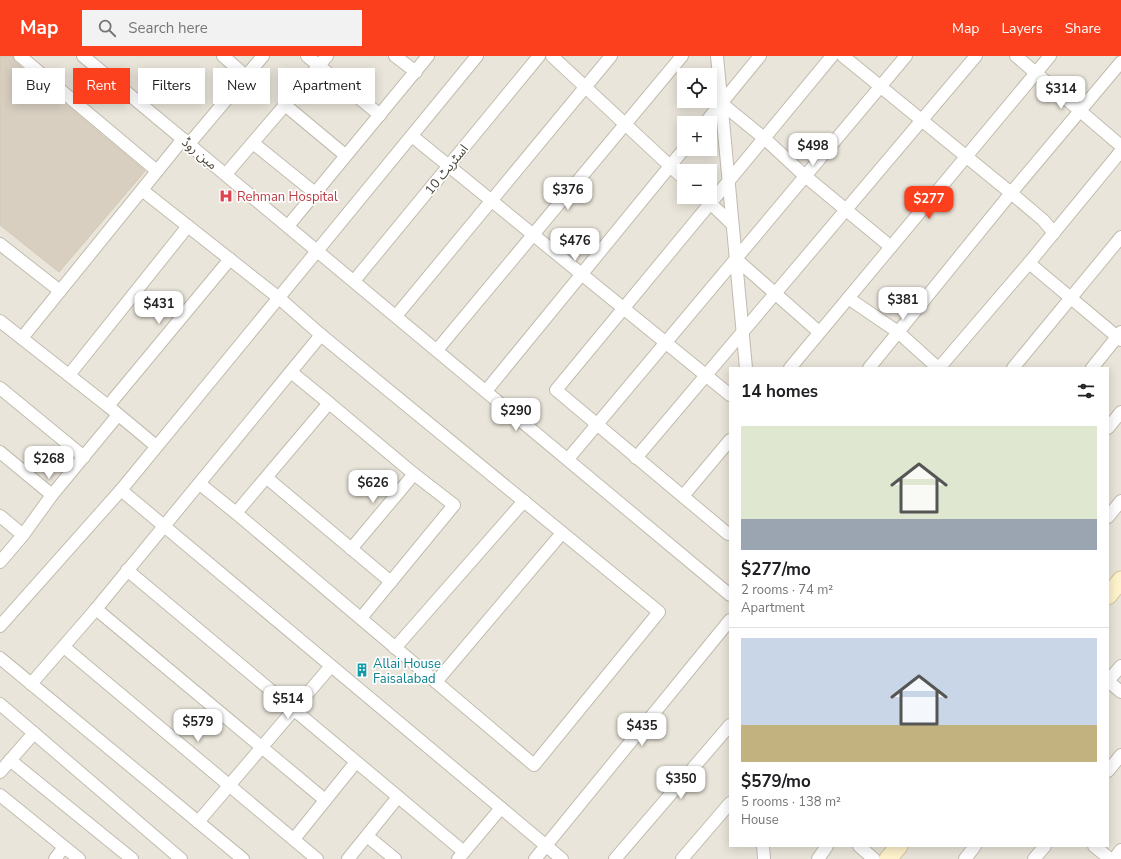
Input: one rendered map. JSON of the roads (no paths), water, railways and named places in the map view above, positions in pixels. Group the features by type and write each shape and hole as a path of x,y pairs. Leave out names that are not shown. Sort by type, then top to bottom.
{"main road":[{"path":"1109,595 1121,580"},
{"path":"888,859 898,847"}],"street":[{"path":"20,56 157,171"},
{"name":"مین روڈ","path":"83,56 729,594"},
{"path":"223,56 237,68"},
{"path":"253,68 263,56"},
{"path":"307,56 380,115"},
{"path":"226,174 327,56"},
{"path":"395,56 416,72"},
{"path":"288,226 428,56"},
{"path":"0,626 121,490 477,56"},
{"name":"اسٹریٹ 10","path":"354,281 539,56"},
{"path":"552,56 677,172"},
{"path":"396,316 611,56"},
{"path":"437,350 682,56"},
{"path":"717,56 746,367"},
{"path":"711,116 760,56"},
{"path":"717,191 728,181 832,56"},
{"path":"843,56 1011,193 1043,220 1054,233"},
{"path":"568,459 906,56"},
{"path":"636,458 976,56"},
{"path":"1016,56 1121,146"},
{"path":"791,367 1050,56"},
{"path":"870,367 1011,193 1121,62"},
{"path":"721,103 764,138 805,176 891,246"},
{"path":"22,338 157,171 220,104"},
{"path":"285,105 346,155"},
{"path":"412,136 729,394"},
{"path":"253,143 315,193"},
{"path":"939,367 1030,263 1121,151"},
{"path":"486,391 678,156"},
{"path":"142,190 279,298 321,335 659,612 534,765 200,484"},
{"path":"704,204 624,308 556,390 728,534"},
{"path":"711,204 732,224"},
{"path":"69,375 188,226"},
{"path":"1014,367 1121,237"},
{"path":"0,244 60,291"},
{"path":"108,406 230,259"},
{"path":"736,259 819,332"},
{"path":"1030,263 1120,336 1093,367"},
{"path":"848,298 898,332 937,367"},
{"path":"0,321 108,406 156,446"},
{"path":"31,684 64,647 200,484 321,335"},
{"path":"291,372 414,474 454,505 361,618"},
{"path":"0,388 84,457"},
{"path":"236,513 329,404"},
{"path":"1109,427 1121,412"},
{"path":"0,562 23,535 52,495 118,415"},
{"path":"682,496 729,441"},
{"path":"0,452 52,495"},
{"path":"351,549 414,474"},
{"path":"266,478 391,582"},
{"path":"121,490 562,859"},
{"path":"395,648 524,501"},
{"path":"1112,514 1121,501"},
{"path":"0,516 23,535"},
{"path":"436,682 562,533"},
{"path":"127,570 398,797 461,856 501,808"},
{"path":"96,609 325,800"},
{"path":"535,859 729,621"},
{"path":"64,647 317,859"},
{"path":"0,658 243,859"},
{"path":"198,822 331,666"},
{"path":"1109,680 1121,666"},
{"path":"1109,682 1121,692"},
{"path":"3,712 34,733 181,859"},
{"path":"615,859 729,726"},
{"path":"0,772 34,733"},
{"path":"1109,770 1121,755"},
{"path":"10,760 132,859"},
{"path":"294,839 356,762"},
{"path":"0,795 79,859"},
{"path":"348,859 398,797"},
{"path":"682,859 729,804"},
{"path":"366,836 395,859"},
{"path":"55,859 64,847"},
{"path":"763,847 764,859"},
{"path":"818,859 826,847"},
{"path":"860,847 874,859"},
{"path":"965,859 974,847"},
{"path":"1034,859 1044,847"},
{"path":"1095,847 1110,859"},
{"path":"1114,859 1121,850"}],"place":[{"name":"Rehman Hospital","path":"226,196"},
{"name":"Allai House Faisalabad","path":"362,670"}]}
